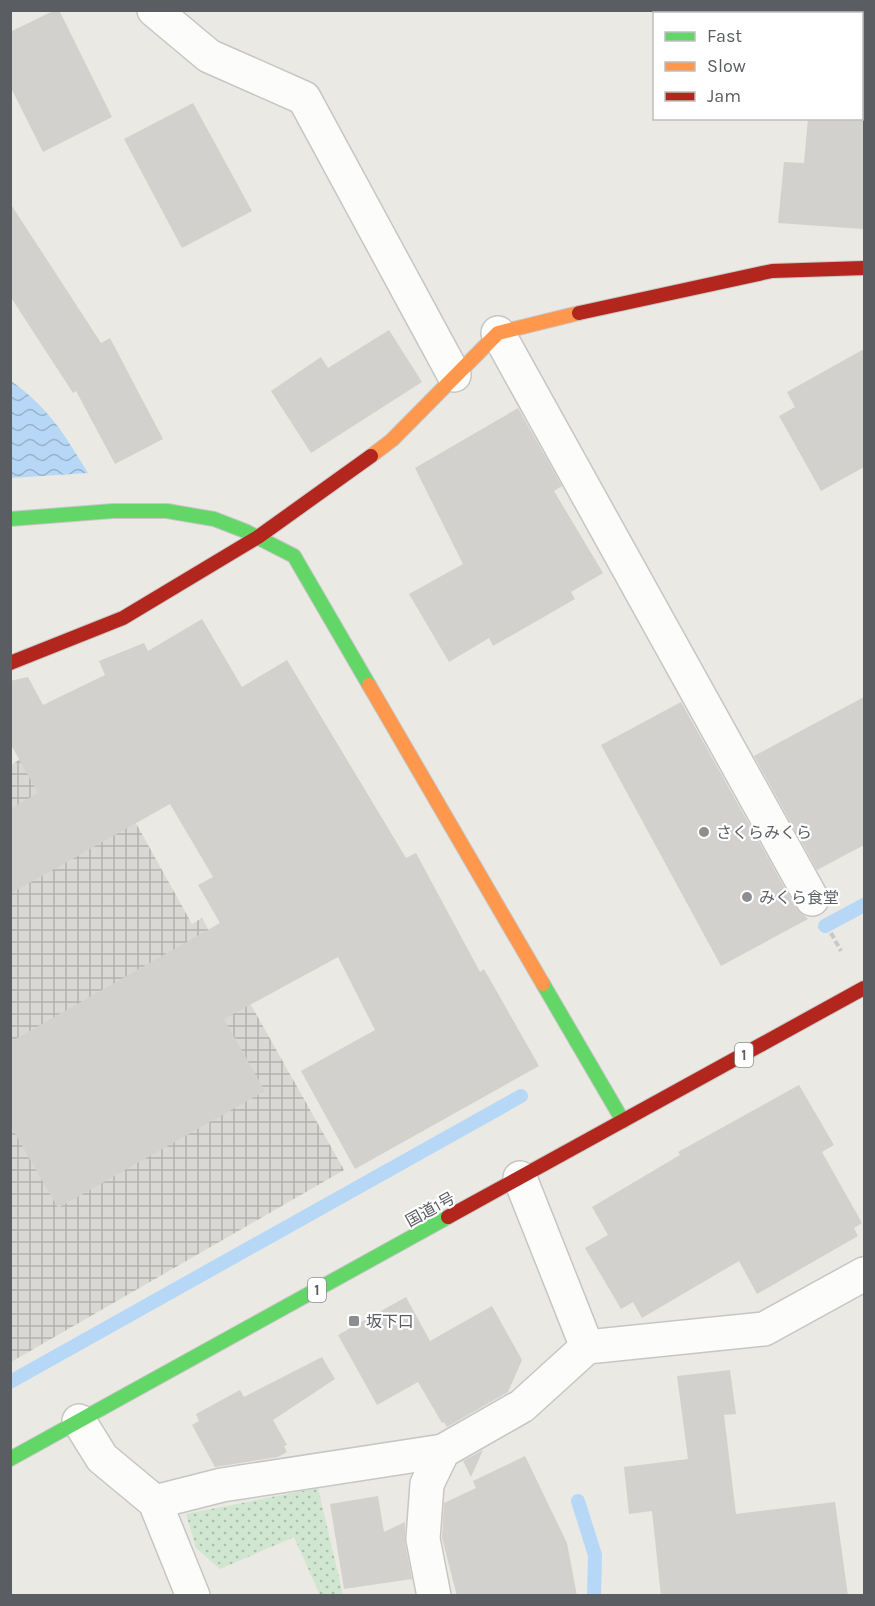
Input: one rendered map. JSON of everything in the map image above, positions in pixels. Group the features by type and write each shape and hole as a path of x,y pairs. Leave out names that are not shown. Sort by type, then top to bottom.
{"main road":[{"path":"10,663 58,646 123,618 258,537 333,486 392,440 498,333 636,299 772,271 864,268"},
{"path":"10,519 153,511 213,519 258,537 294,556 623,1121"},
{"name":"国道1号","path":"10,1459 864,988"}],"street":[{"path":"154,10 209,56 304,98 454,375"},
{"path":"498,333 813,898"},
{"path":"520,1178 587,1347"},
{"path":"155,1502 222,1485 443,1451 522,1406 587,1347 764,1329 864,1274"},
{"path":"79,1421 102,1458 155,1502 193,1596"},
{"path":"434,1596 423,1539 427,1484 443,1451"}],"path":[{"path":"838,945 841,951"}],"shaded area":[{"path":"78,719 192,924 202,918 344,1170 11,1362 10,766"}],"green space":[{"path":"318,1488 343,1595 320,1595 294,1537 220,1569 196,1548 186,1514"}],"water":[{"path":"11,381 46,412 88,473 11,478"}],"building":[{"path":"59,10 112,117 43,152 10,86 10,32"},
{"path":"193,103 252,211 182,248 124,139"},
{"path":"864,118 863,229 778,223 784,162 804,163 808,120 863,120"},
{"path":"10,203 101,343 110,338 163,439 115,464 76,391 73,393 10,296"},
{"path":"389,330 422,382 311,453 271,391 321,357 328,368"},
{"path":"864,349 864,467 821,491 779,416 795,407 787,392"},
{"path":"518,408 562,486 554,491 603,573 571,592 575,599 493,646 489,638 449,662 409,594 463,564 415,468"},
{"path":"202,619 242,687 287,660 406,858 416,853 480,972 484,969 539,1066 355,1169 301,1071 375,1030 338,957 224,1019 265,1091 58,1208 10,1125 10,1042 220,923 198,885 213,877 170,804 10,894 10,809 38,793 10,743 10,681 28,677 43,705 105,675 99,661 144,643 148,651"},
{"path":"864,697 864,845 817,870 754,756"},
{"name":"さくらみくら","path":"681,702 796,908 808,919 721,966 601,745"},
{"path":"799,1085 834,1145 822,1152 862,1223 854,1228 858,1236 757,1294 739,1261 642,1318 633,1302 621,1309 585,1248 608,1235 592,1207 680,1155 678,1152"},
{"path":"406,1297 430,1341 492,1306 522,1360 508,1392 447,1427 444,1422 442,1423 418,1382 377,1405 338,1335"},
{"path":"322,1357 335,1379 273,1420 287,1445 284,1446 287,1452 278,1457 215,1467 192,1425 199,1421 196,1414 240,1390 244,1397"},
{"path":"730,1370 736,1414 724,1415 736,1514 835,1502 848,1596 661,1596 652,1511 629,1514 624,1467 688,1459 677,1376"},
{"path":"483,1450 471,1477 463,1461"},
{"path":"525,1456 567,1543 577,1596 457,1596 442,1538 444,1503 476,1488 473,1481"},
{"path":"378,1496 384,1532 405,1522 405,1542 412,1579 344,1589 330,1504"}],"waterway":[{"path":"825,926 864,905"},
{"path":"10,1382 521,1096"},
{"path":"578,1501 595,1555 594,1596"}],"traffic: fast":[{"path":"10,519 113,511 167,511 214,519 245,531 294,556 369,685"},
{"path":"543,984 623,1121"},
{"path":"10,1459 448,1217"}],"traffic: slow":[{"path":"371,456 392,440 498,333 579,313"},
{"path":"369,685 543,984"}],"traffic: jam":[{"path":"579,313 772,271 864,268"},
{"path":"10,663 123,618 258,537 371,456"},
{"path":"448,1217 864,988"}],"place":[{"name":"さくらみくら","path":"704,832"},
{"name":"みくら食堂","path":"747,897"},
{"name":"坂下口","path":"354,1321"}]}
